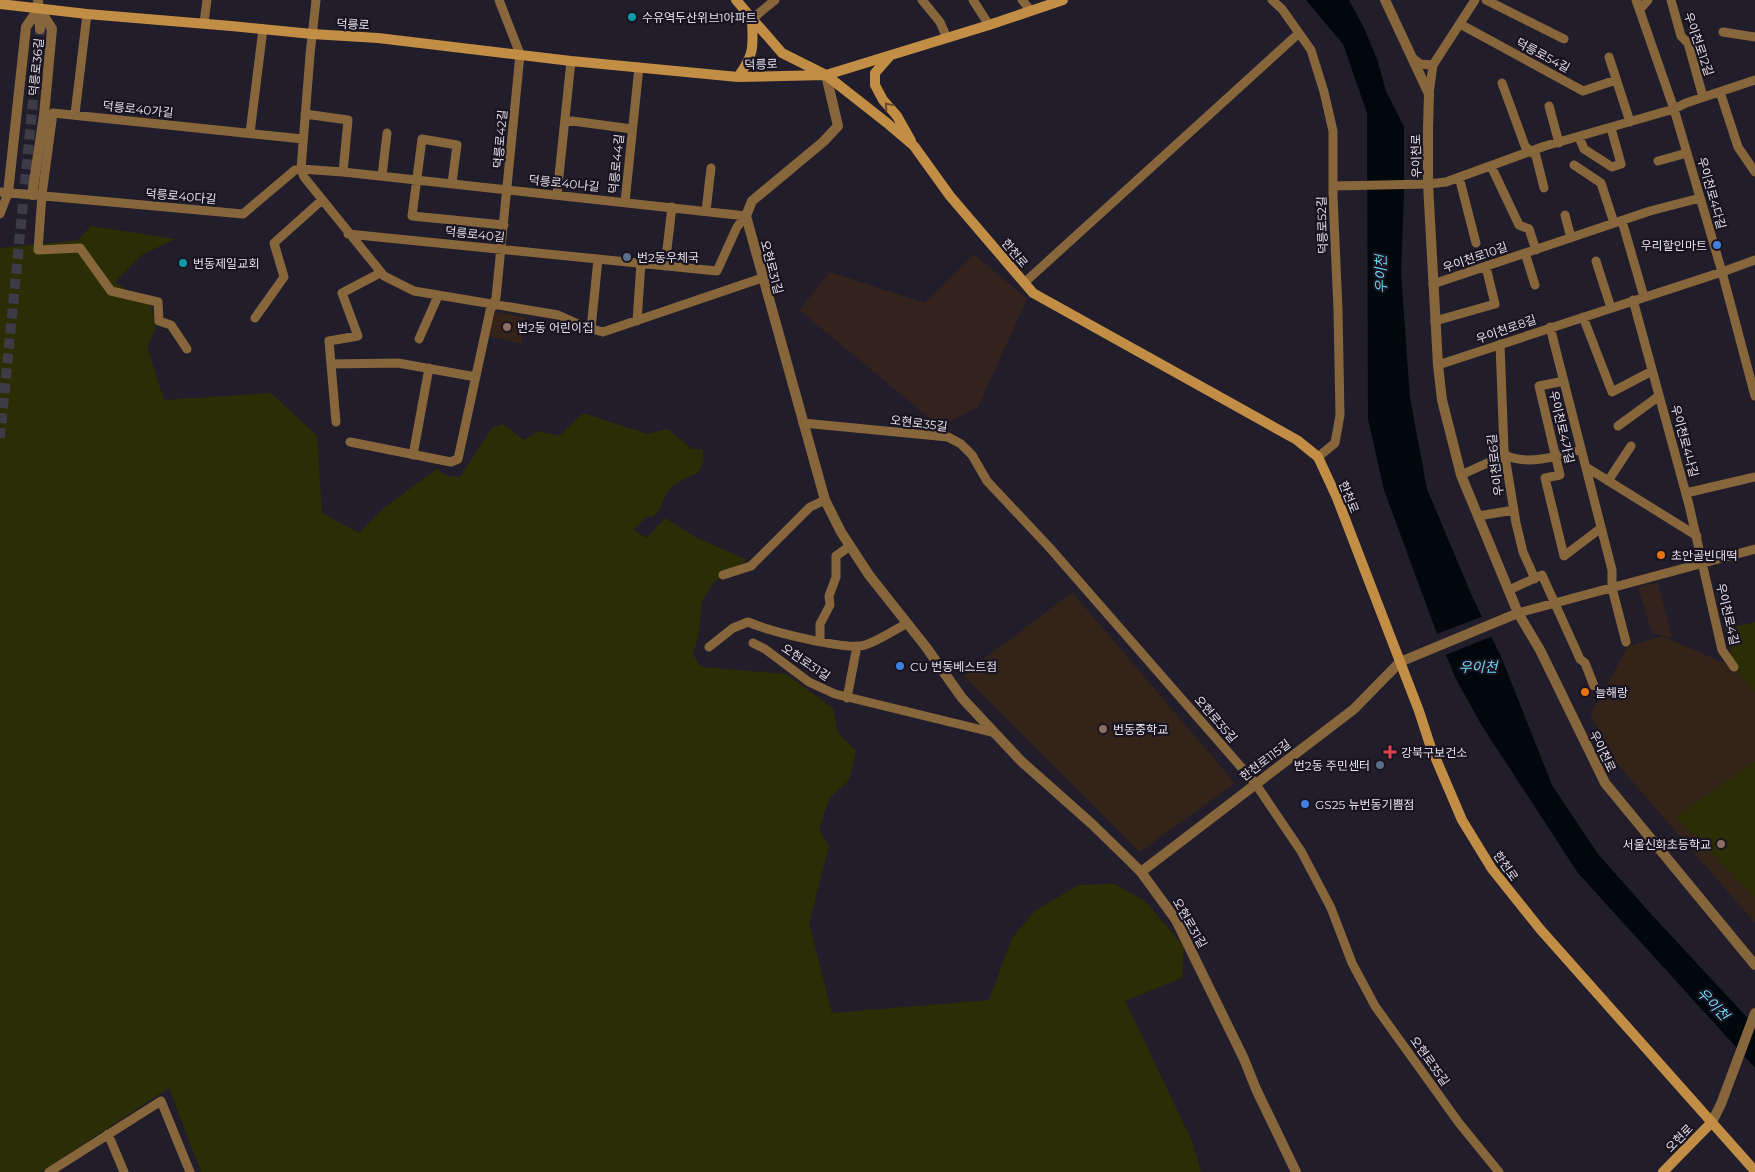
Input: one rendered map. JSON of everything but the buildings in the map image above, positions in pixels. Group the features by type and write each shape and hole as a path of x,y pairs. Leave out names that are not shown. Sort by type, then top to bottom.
{"main road":[{"name":"한천로","path":"736,0 782,53 826,75 887,122 914,146 950,196 1033,293 1297,440 1318,457 1337,498 1419,711 1430,745 1462,820 1492,869 1514,899 1755,1172"},
{"name":"덕릉로","path":"0,4 38,4 87,14 378,38 571,61 738,77 826,75 989,25 1063,0"},
{"path":"738,77 747,65 753,51 752,19"},
{"path":"890,56 876,73 874,86 904,128 914,146"},
{"name":"오현로","path":"1663,1172 1712,1122"}],"street":[{"path":"204,23 206,0"},
{"path":"316,0 301,169 322,200 380,273 414,291 558,315 603,332 762,278"},
{"path":"499,0 520,54"},
{"path":"752,19 775,0"},
{"path":"922,0 940,22 947,38"},
{"path":"973,0 980,8 989,25"},
{"path":"1022,0 1031,11"},
{"name":"덕릉로52길","path":"1272,0 1282,9 1311,50 1333,131 1340,415 1335,442 1318,457"},
{"name":"우이천로","path":"1385,0 1429,94 1428,184 1438,365 1442,400 1461,476 1518,613 1540,650 1605,783 1755,965"},
{"path":"1429,94 1433,65 1475,0"},
{"name":"덕릉로54길","path":"1486,0 1564,39"},
{"path":"1638,5 1648,0"},
{"name":"우이천로12길","path":"1671,0 1681,36 1688,43 1703,97"},
{"path":"38,4 40,29"},
{"name":"덕릉로36길","path":"0,214 26,27 38,4"},
{"name":"덕릉로36길","path":"37,195 52,29 38,4"},
{"name":"우이천로4다길","path":"1638,5 1674,109 1722,272 1755,396"},
{"path":"75,114 87,14"},
{"name":"덕릉로54길","path":"1460,24 1583,91 1616,80"},
{"path":"250,133 263,29"},
{"path":"1723,32 1755,37"},
{"path":"1024,283 1299,33"},
{"name":"덕릉로42길","path":"350,442 451,462 458,459 490,311 496,298 520,54"},
{"path":"1609,57 1630,122"},
{"path":"1414,59 1420,64 1433,65"},
{"path":"557,195 571,61"},
{"name":"덕릉로44길","path":"625,202 639,67"},
{"path":"746,216 752,201 823,142 838,126 826,75"},
{"name":"우이천로12길","path":"1333,186 1446,182 1532,151 1674,109 1703,97 1755,80"},
{"path":"1502,83 1525,146 1536,156 1544,188"},
{"path":"1720,92 1738,147 1755,172"},
{"path":"1549,106 1559,143"},
{"name":"덕릉로40가길","path":"37,195 53,112 303,139"},
{"path":"305,114 348,120 344,172"},
{"name":"덕릉로44길","path":"565,120 632,128"},
{"path":"1579,137 1584,149 1612,167 1621,164 1611,128"},
{"path":"382,176 387,133"},
{"path":"452,183 457,145 422,139 412,216 504,225"},
{"path":"1658,161 1687,153"},
{"path":"1574,165 1601,183 1618,222 1644,297"},
{"path":"1491,166 1519,225 1529,229 1536,250"},
{"path":"706,210 711,168"},
{"name":"덕릉로40다길","path":"4,192 243,214 295,170 301,169"},
{"name":"덕릉로40나길","path":"301,169 452,183 706,210 746,216"},
{"path":"1459,177 1476,243"},
{"path":"37,195 38,250 80,248 110,291 158,302 159,321 171,325 187,349"},
{"name":"우이천로10길","path":"1433,284 1618,222 1700,198"},
{"path":"255,318 284,278 274,244 322,200"},
{"path":"666,266 672,207"},
{"path":"1565,215 1571,238"},
{"name":"덕릉로40길","path":"348,234 717,271 737,226 746,216"},
{"name":"오현로31길","path":"746,216 825,500 840,532 869,575 962,698 1021,761 1092,824 1140,872 1166,906 1183,931 1296,1172"},
{"name":"우이천로10길","path":"1525,253 1535,285"},
{"path":"592,329 598,259"},
{"name":"우이천로8길","path":"1438,365 1755,260"},
{"path":"1596,261 1611,308"},
{"path":"637,321 641,263"},
{"path":"1435,321 1495,304 1486,266"},
{"path":"336,422 329,341 358,336 342,293 380,273"},
{"path":"419,339 438,296"},
{"name":"우이천로4나길","path":"1633,300 1686,493 1703,563"},
{"path":"1583,316 1612,392 1652,371"},
{"name":"우이천로4가길","path":"1550,327 1612,570 1612,588"},
{"name":"우이천로6길","path":"1500,344 1505,455 1522,552 1538,577"},
{"path":"331,364 398,363 476,377"},
{"path":"413,454 429,368"},
{"name":"우이천로4가길","path":"1564,381 1539,386 1560,475 1545,478 1564,556 1601,528"},
{"name":"우이천로4나길","path":"1618,426 1659,396"},
{"name":"오현로35길","path":"803,423 948,438 961,444 972,455 987,481 1049,547 1255,783 1301,851 1331,908 1352,963 1375,1006 1459,1123 1499,1172"},
{"path":"1608,481 1631,446"},
{"path":"1461,476 1505,455 1514,459 1552,458 1581,449"},
{"name":"우이천로4가길","path":"1586,467 1697,536"},
{"name":"우이천로4나길","path":"1686,493 1755,477"},
{"path":"723,575 750,566 810,507 825,500"},
{"path":"1478,516 1514,510"},
{"name":"오현로31길","path":"820,641 820,624 830,605 829,596 836,577 836,556 850,546"},
{"path":"1400,662 1518,613 1755,549"},
{"name":"우이천로4길","path":"1703,563 1722,650 1734,667"},
{"path":"1509,590 1538,577 1555,603 1580,659 1585,663 1594,686"},
{"path":"1612,588 1626,642"},
{"name":"오현로31길","path":"709,647 733,628 748,622 768,630 846,646 865,646 906,624"},
{"name":"오현로31길","path":"753,643 765,649 809,682 835,694 995,733"},
{"path":"847,698 857,646"},
{"name":"한천로115길","path":"1140,872 1354,709 1400,662"},
{"path":"1712,1122 1721,1104 1755,1013"},
{"path":"49,1172 161,1101 190,1172"},
{"path":"108,1134 124,1172"}],"shaded area":[{"path":"974,254 1027,299 978,407 940,427 799,310 830,272 925,303"},
{"name":"번2동 어린이집","path":"494,311 526,318 521,344 488,336"},
{"path":"1658,583 1672,638 1652,633 1638,587"},
{"name":"번동중학교","path":"1072,592 1235,783 1140,852 963,675"},
{"name":"서울신화초등학교","path":"1662,636 1734,667 1755,693 1755,923 1618,765 1590,715 1628,646"}],"green space":[{"path":"91,226 176,239 143,254 115,282 152,307 156,327 147,347 164,400 271,393 317,436 322,513 359,533 385,507 437,469 447,476 460,477 492,428 503,424 524,440 538,431 559,436 583,413 647,434 667,429 692,449 702,449 704,459 699,472 678,482 671,488 659,511 652,517 647,516 633,530 647,538 665,518 695,537 747,560 714,582 702,601 698,638 693,654 701,667 786,674 833,708 838,733 856,751 849,780 829,799 819,830 829,846 809,923 832,1013 989,1000 1012,938 1035,911 1078,885 1114,884 1145,901 1184,947 1182,978 1125,1001 1193,1143 1201,1172 201,1172 169,1088 41,1172 0,1172 0,248 78,240"},
{"path":"1755,622 1755,693 1734,667 1725,629"},
{"path":"1755,761 1755,897 1676,817"}],"water":[{"name":"우이천","path":"1306,0 1349,0 1364,28 1377,59 1386,91 1404,127 1401,273 1410,398 1427,489 1472,596 1502,659 1552,785 1598,854 1755,1026 1755,1068 1578,873 1482,726 1456,679 1436,631 1384,490 1368,419 1367,113 1343,44"}],"pier":[{"path":"1484,616 1493,636 1443,656 1434,635"}],"tunnel":[{"path":"0,438 40,29"}],"place":[{"name":"수유역두산위브1아파트","path":"632,17"},
{"name":"우리할인마트","path":"1717,245"},
{"name":"번2동우체국","path":"627,257"},
{"name":"번동제일교회","path":"183,263"},
{"name":"번2동 어린이집","path":"507,327"},
{"name":"초안골빈대떡","path":"1661,555"},
{"name":"CU 번동베스트점","path":"900,666"},
{"name":"늘해랑","path":"1585,692"},
{"name":"번동중학교","path":"1103,729"},
{"name":"강북구보건소","path":"1390,752"},
{"name":"번2동 주민센터","path":"1380,765"},
{"name":"GS25 뉴번동기쁨점","path":"1305,804"},
{"name":"서울신화초등학교","path":"1721,844"}]}
